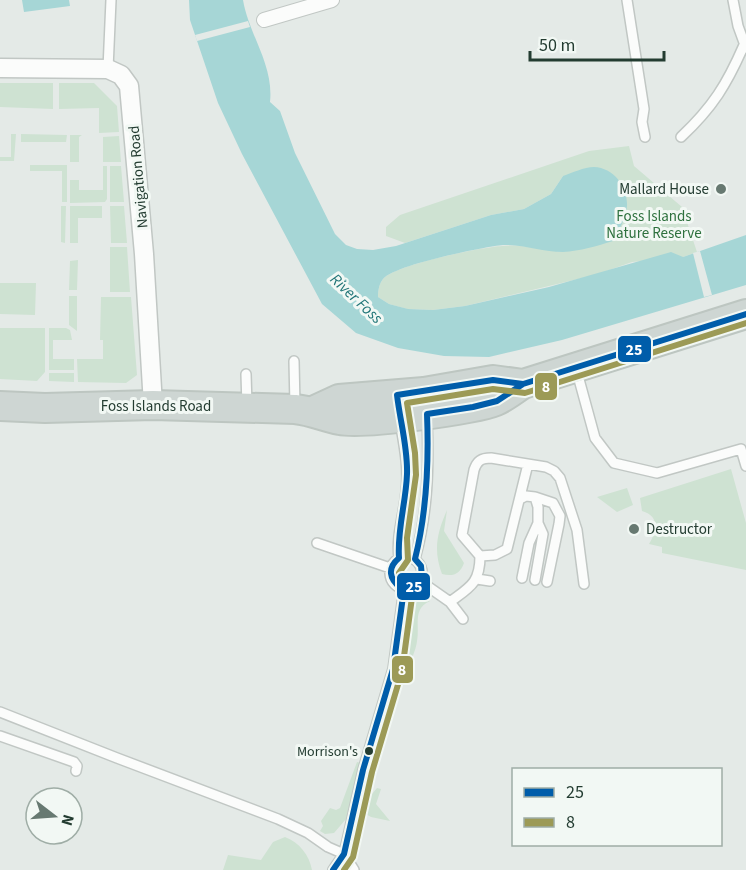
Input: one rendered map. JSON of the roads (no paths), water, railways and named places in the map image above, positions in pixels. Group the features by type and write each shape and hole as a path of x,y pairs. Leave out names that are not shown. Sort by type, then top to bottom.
{"main road":[{"name":"Foss Islands Road","path":"0,406 45,408 153,405 304,410 341,421 371,420 412,405 497,401 523,384 746,314"}],"street":[{"path":"264,20 332,0"},
{"path":"0,68 108,69"},
{"name":"Navigation Road","path":"108,69 121,75 129,86 144,254 153,405"}],"lane":[{"path":"108,69 111,0"},
{"path":"627,0 644,109 642,122 645,137"},
{"path":"681,136 704,116 722,92 745,46 733,0"},
{"path":"110,24 121,24"},
{"path":"294,360 304,410"},
{"path":"576,369 595,438 614,463 657,473 741,449 746,465"},
{"path":"246,374 248,408"},
{"path":"399,558 397,545 406,491 412,405"},
{"path":"412,405 429,471 423,531 415,559"},
{"path":"450,602 470,588 477,579 480,556 462,535 477,462 483,458 546,467 560,478 577,530 584,584"},
{"path":"480,556 495,555 507,549 528,464"},
{"path":"519,499 526,496 535,497 553,503 560,516 547,582"},
{"path":"522,578 529,543 538,523 538,507 535,497"},
{"path":"535,580 543,534 538,523"},
{"path":"316,543 390,568"},
{"path":"405,556 415,559 421,566 422,577 412,588 404,589 393,583 390,568 399,558 405,556"},
{"path":"477,579 490,581"},
{"path":"420,581 450,602 463,619"},
{"path":"333,870 344,854 358,789 393,669 404,589"},
{"path":"0,712 117,759 278,819 344,854 354,870"},
{"path":"0,736 74,762 77,766 75,771"}],"water":[{"path":"22,0 69,0 70,6 24,12"},
{"name":"River Foss","path":"189,0 243,0 265,63 270,102 280,111 295,153 335,234 346,245 357,249 373,250 396,246 491,215 524,209 551,194 563,176 586,168 594,167 608,171 618,180 625,192 627,206 622,224 613,241 563,252 503,245 421,263 404,268 383,279 378,297 389,304 408,309 433,310 465,306 549,287 671,252 683,257 746,235 746,285 562,340 489,357 444,356 398,348 356,333 322,304 242,154 218,103 190,20"}],"place":[{"name":"Mallard House","path":"721,189"},
{"name":"Destructor","path":"634,529"},
{"name":"Morrison's","path":"369,751"}],"park label":[{"name":"Foss Islands Nature Reserve","path":"654,224"}]}
